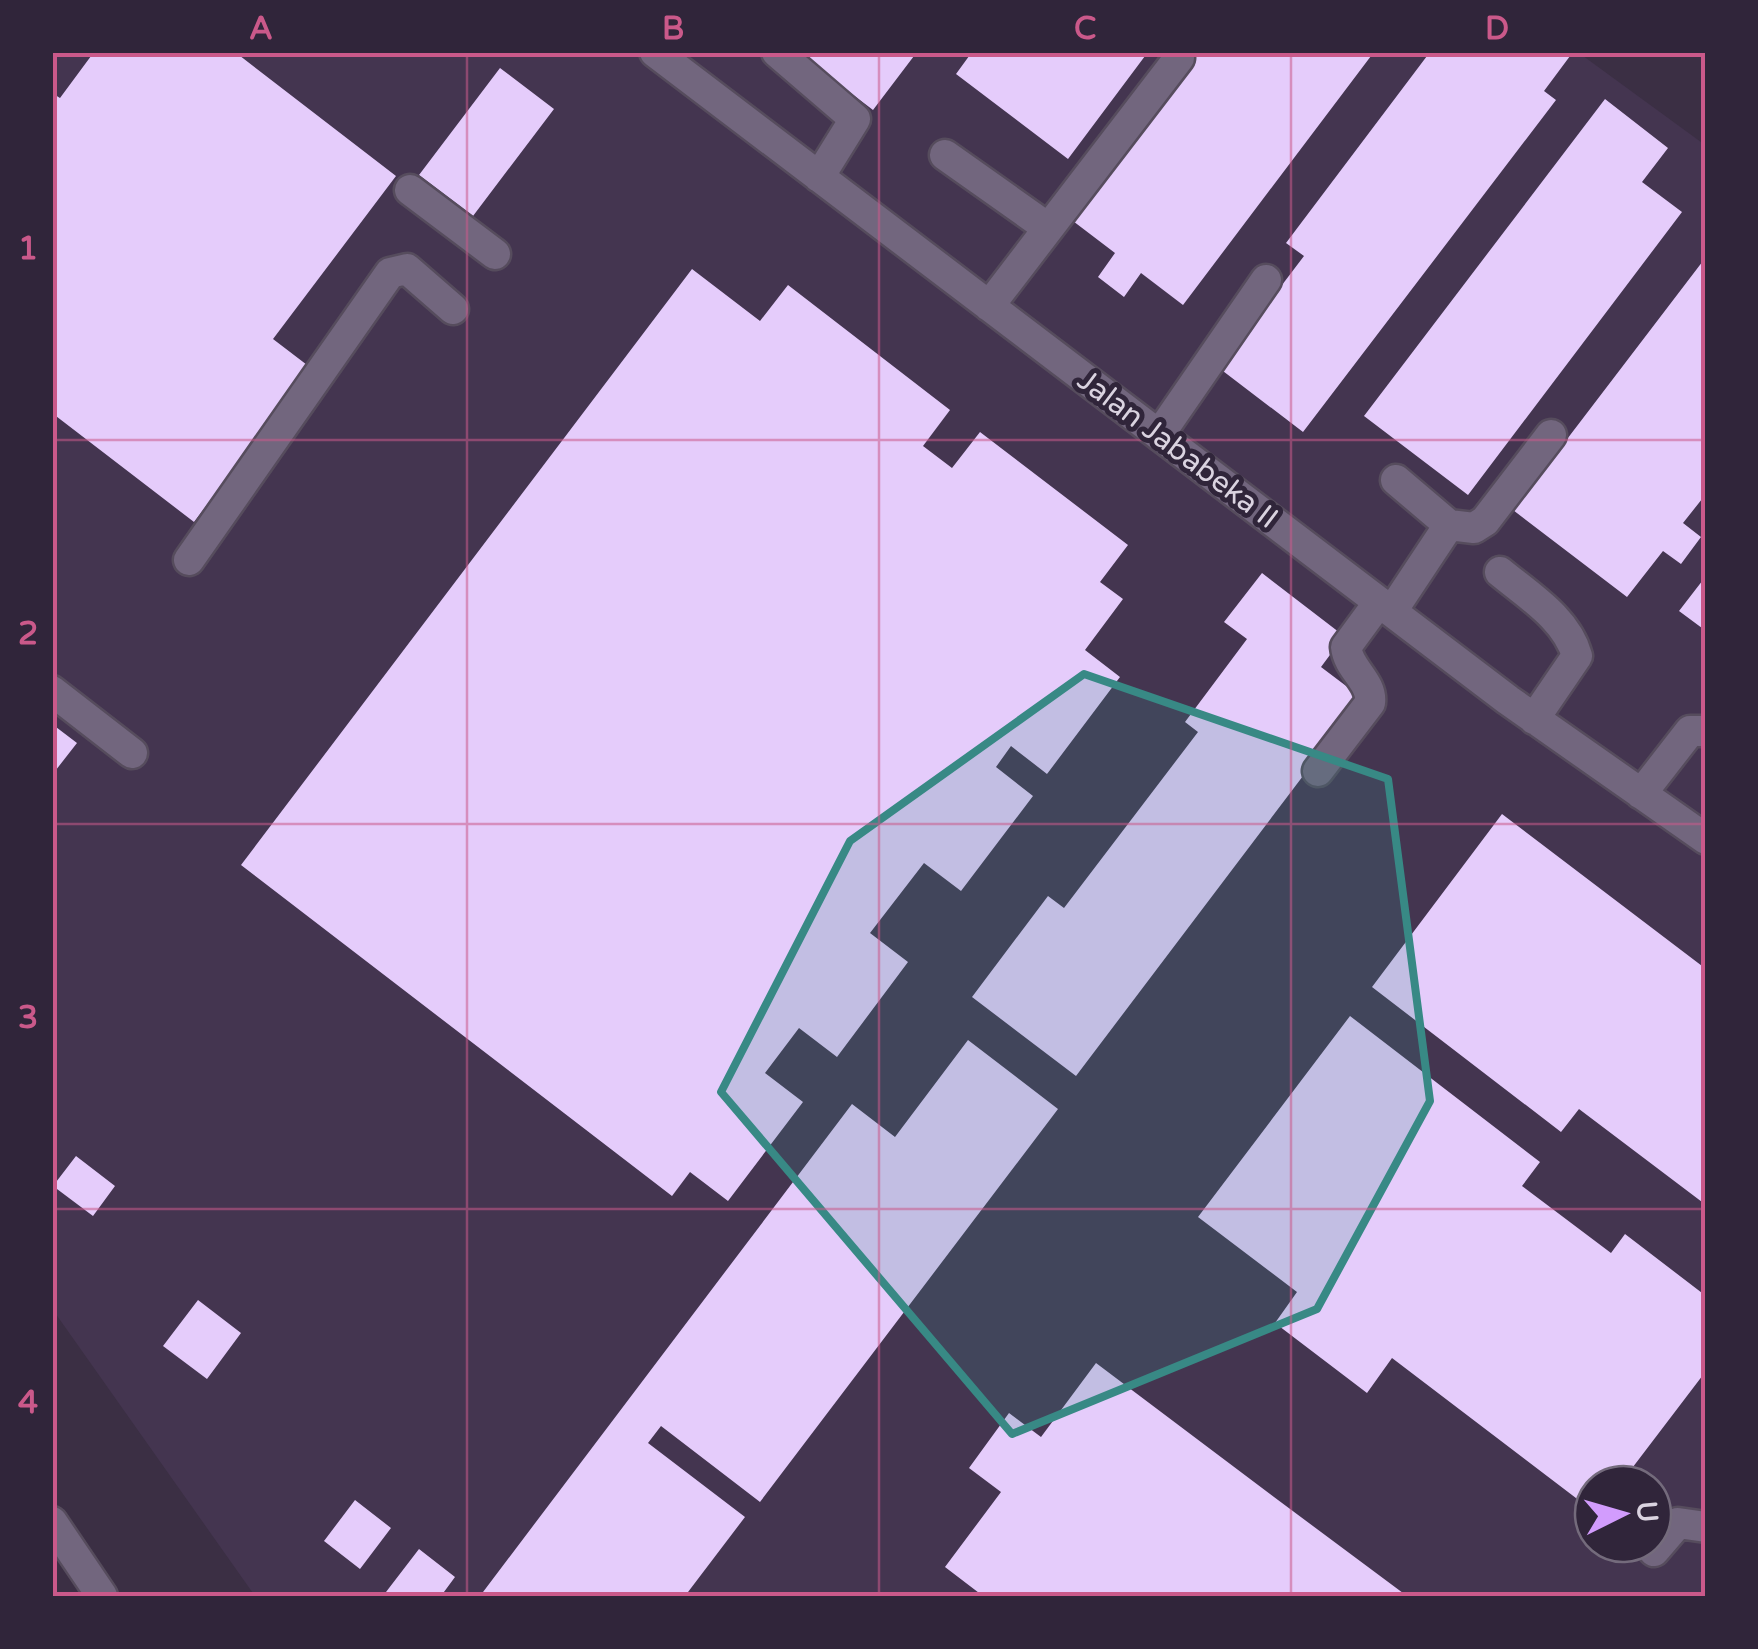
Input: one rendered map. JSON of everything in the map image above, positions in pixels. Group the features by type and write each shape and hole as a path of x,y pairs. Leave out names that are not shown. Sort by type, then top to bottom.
{"street":[{"name":"Jalan Jababeka II","path":"654,52 1534,718 1706,839"},
{"path":"776,52 855,119 818,178"},
{"path":"989,306 1179,58"},
{"path":"945,156 1048,228"},
{"path":"410,190 496,254"},
{"path":"188,560 390,274 406,269 453,310"},
{"path":"1159,434 1266,280"},
{"path":"1396,480 1449,525 1474,528 1485,521 1551,435"},
{"path":"1318,772 1370,703 1368,687 1346,655 1346,647 1385,606 1449,525"},
{"path":"1500,572 1558,621 1572,638 1577,656 1534,718"},
{"path":"52,691 132,753"},
{"path":"1641,794 1690,730 1706,731"},
{"path":"52,1522 102,1596"},
{"path":"1673,1529 1678,1523 1706,1527"}],"highlighted area":[{"path":"1084,674 1388,779 1430,1101 1317,1309 1012,1434 721,1092 850,841"}],"shaded area":[{"path":"52,53 1579,53 1705,145 1705,1596 255,1596 53,1310"}],"building":[{"path":"94,52 235,52 396,176 273,339 311,368 194,522 52,413 52,93 60,98"},
{"path":"797,52 917,52 873,110"},
{"path":"972,52 1148,52 1068,159 956,74"},
{"path":"1194,52 1374,52 1183,305 1141,273 1124,297 1098,277 1115,253 1069,218"},
{"path":"1430,52 1573,52 1544,91 1556,100 1303,432 1219,368 1304,256 1286,243"},
{"path":"500,68 554,109 473,216 419,175"},
{"path":"1605,99 1668,148 1642,182 1682,212 1468,495 1364,416"},
{"path":"1706,257 1706,494 1683,523 1701,537 1681,564 1663,551 1627,597 1513,510"},
{"path":"692,269 760,321 788,285 950,410 923,446 952,468 980,432 1128,545 1100,582 1123,599 1085,650 1120,677 1047,774 1011,746 996,767 1033,796 961,891 924,863 870,933 908,962 837,1057 799,1028 765,1073 803,1102 728,1201 690,1172 672,1196 241,865"},
{"path":"1262,573 1344,636 1321,667 1362,698 1076,1076 972,997 1048,896 1064,908 1198,732 1185,722 1247,639 1224,622"},
{"path":"1706,576 1706,631 1679,611"},
{"path":"52,724 77,743 52,775"},
{"path":"1502,814 1706,969 1706,1205 1579,1109 1561,1132 1372,987"},
{"path":"1350,1016 1540,1162 1522,1186 1611,1253 1625,1234 1706,1296 1706,1371 1635,1464 1573,1464 1573,1496 1392,1358 1367,1393 1275,1323 1297,1292 1198,1217"},
{"path":"968,1040 1058,1109 760,1502 661,1426 648,1443 745,1517 685,1596 480,1596 852,1104 895,1137"},
{"path":"76,1156 115,1186 93,1216 53,1186"},
{"path":"198,1300 241,1333 207,1379 163,1346"},
{"path":"1096,1363 1407,1596 983,1596 945,1567 1001,1492 969,1468 1009,1413 1041,1437"},
{"path":"355,1500 391,1528 360,1569 324,1541"},
{"path":"419,1549 455,1577 441,1596 392,1596 386,1592"}]}
